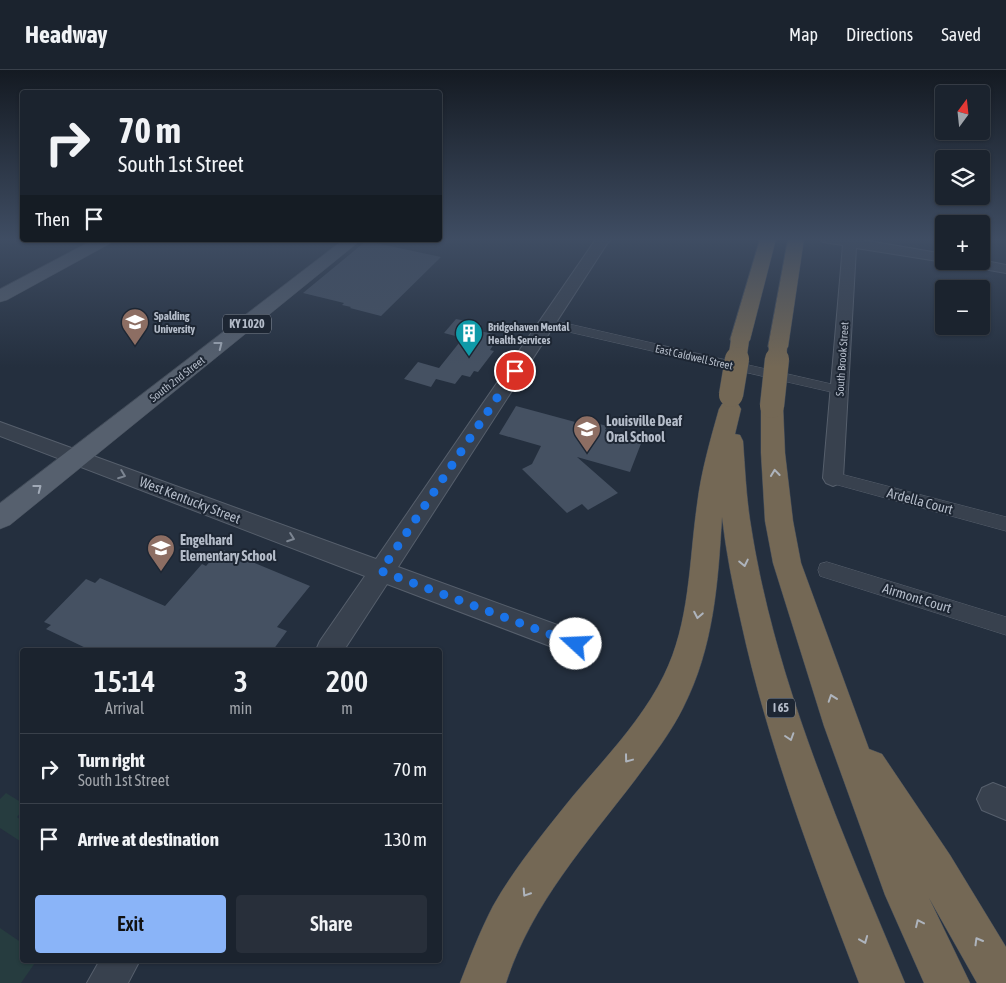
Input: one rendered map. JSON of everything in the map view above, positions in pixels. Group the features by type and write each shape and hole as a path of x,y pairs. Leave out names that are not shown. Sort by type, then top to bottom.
{"highway":[{"name":"I 65","path":"756,282 740,340 730,402 723,514 743,557 763,645 798,759 847,896 882,983"},
{"path":"789,282 778,347 772,406 773,453 779,521 786,563 842,726 885,810 906,895 947,983"},
{"path":"482,983 495,949 509,921 534,881 648,732 677,685 688,658 694,636 702,595 723,514"},
{"path":"885,810 936,869 1002,983"}],"main road":[{"path":"0,296 27,282"},
{"name":"South 2nd Street","path":"0,518 300,282"}],"street":[{"path":"329,648 575,282"},
{"name":"South Brook Street","path":"833,478 847,282"},
{"name":"East Caldwell Street","path":"547,323 840,390"},
{"name":"West Kentucky Street","path":"0,428 576,644"},
{"name":"Ardella Court","path":"833,478 1006,524"},
{"name":"Airmont Court","path":"827,570 1006,626"},
{"path":"106,983 120,963"}],"green space":[{"path":"6,793 20,800 20,813 17,817 20,819 20,841 0,828 0,799"},
{"path":"0,928 20,942 20,963 35,963 21,983 0,983"}],"building":[{"path":"317,282 416,282 381,316 342,305 344,303 303,293"},
{"name":"Bridgehaven Mental Health Services","path":"456,319 481,324 476,330 493,334 487,342 494,344 490,350 494,351 478,372 474,371 470,377 462,375 455,384 436,379 431,387 404,379 418,362 439,368 463,338 444,333"},
{"name":"Louisville Deaf Oral School","path":"516,406 590,426 592,422 607,426 605,430 642,441 630,472 577,457 618,493 588,510 582,504 567,513 522,469 532,464 541,446 499,434"},
{"name":"Engelhard Elementary School","path":"221,549 310,586 277,627 287,631 274,648 86,648 46,629 51,625 44,622 86,579 95,583 100,578 165,606 202,564 206,566"}],"place":[{"name":"Spalding University","path":"135,346"},
{"name":"Bridgehaven Mental Health Services","path":"469,357"},
{"name":"Louisville Deaf Oral School","path":"587,453"},
{"name":"Engelhard Elementary School","path":"161,572"}],"route":[{"path":"515,371 381,571 576,644"}]}
